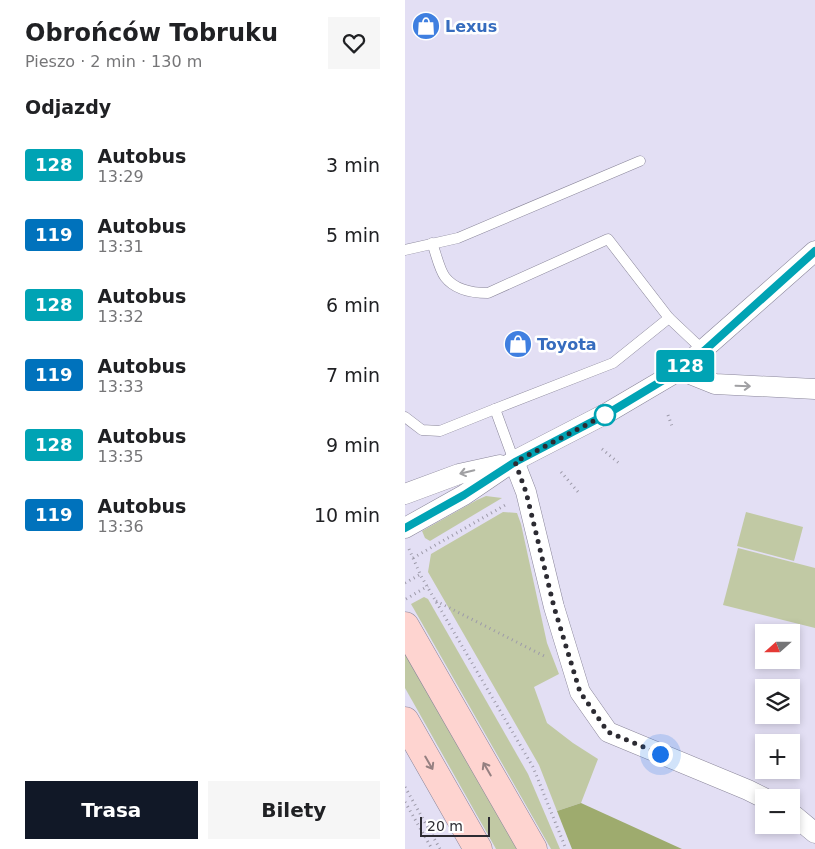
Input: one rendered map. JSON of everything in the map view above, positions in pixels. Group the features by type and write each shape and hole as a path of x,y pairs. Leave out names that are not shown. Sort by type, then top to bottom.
{"main road":[{"path":"405,626 533,849"},
{"path":"405,721 478,849"}],"street":[{"path":"406,537 464,495 515,462 607,414 680,370 704,351 815,251"},
{"path":"680,370 715,384 815,389"},
{"path":"405,494 459,474 515,462"},
{"path":"515,462 526,492 554,607 580,692 608,732 755,794"},
{"path":"800,820 815,833"}],"lane":[{"path":"405,250 458,238 640,161"},
{"path":"432,243 445,277 458,288 474,293 488,293 608,239 669,318 704,351"},
{"path":"405,417 422,430 440,431 613,363 669,318"},
{"path":"495,409 515,462"}],"path":[{"path":"668,415 673,430"},
{"path":"602,449 620,464"},
{"path":"561,472 579,493"},
{"path":"413,558 507,504"},
{"path":"406,537 413,558 427,586 533,768 566,849"},
{"path":"405,583 421,574"},
{"path":"406,599 427,586"},
{"path":"436,600 547,657"},
{"path":"405,787 440,849"},
{"path":"405,802 432,849"}],"green space":[{"path":"486,496 502,498 430,541 425,538 422,531"},
{"path":"503,512 517,513 521,524 547,643 559,674 534,687 547,723 598,759 581,803 557,811 539,765 428,572 431,554"},
{"path":"746,512 803,527 794,561 737,546"},
{"path":"738,548 815,568 815,628 723,605"},
{"path":"424,597 428,599 528,774 560,849 551,849 411,604"},
{"path":"405,652 517,849 496,849 405,688"},
{"path":"581,803 682,849 572,849 557,811"}],"bus line":[{"name":"128","path":"405,528 464,495 515,462 607,414 680,370 704,351 815,251"}],"place":[{"name":"Lexus","path":"426,26"},
{"name":"Toyota","path":"518,344"}],"route":[{"path":"605,415 607,414 515,462 526,492 554,607 580,692 608,732 660,754"}]}
